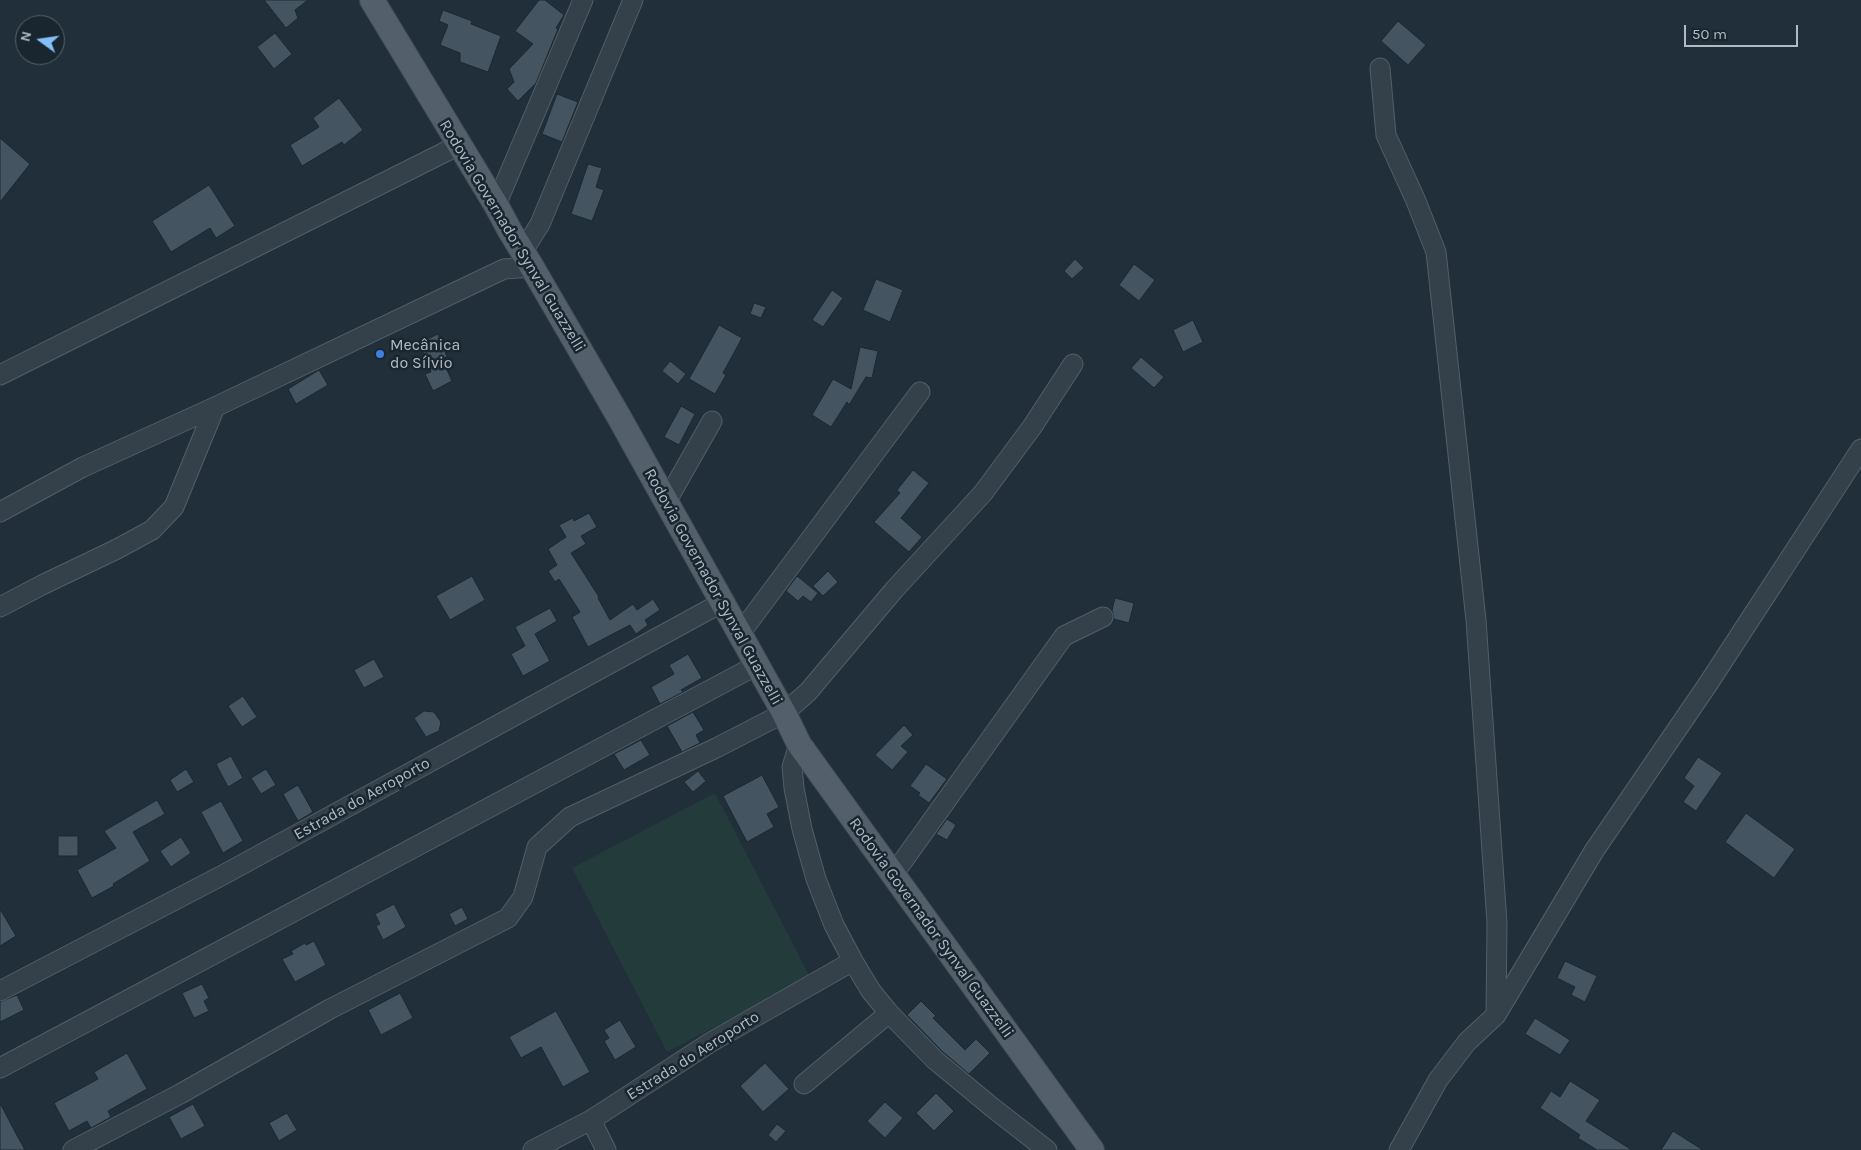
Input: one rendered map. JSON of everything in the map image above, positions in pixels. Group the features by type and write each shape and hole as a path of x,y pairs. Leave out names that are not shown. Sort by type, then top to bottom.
{"main road":[{"name":"Rodovia Governador Synval Guazzelli","path":"380,5 459,145 528,259 666,502 784,713 799,744 1092,1150"}],"street":[{"path":"496,205 583,0"},
{"path":"0,512 83,468 215,407 504,268 528,259 540,224 633,0"},
{"path":"1380,68 1386,135 1416,201 1436,252 1476,620 1497,923 1496,1015"},
{"path":"0,375 459,145"},
{"path":"73,1150 180,1094 330,1009 508,918 523,897 538,847 570,817 716,748 784,713 808,692 894,590 983,492 1032,427 1073,364"},
{"path":"739,635 920,392"},
{"path":"0,607 152,530 174,507 215,407"},
{"path":"666,502 712,421"},
{"path":"1399,1150 1438,1080 1467,1042 1496,1015 1594,851 1708,684 1861,448"},
{"name":"Estrada do Aeroporto","path":"0,991 221,876 721,603"},
{"path":"892,875 1064,636 1103,617"},
{"path":"0,1068 154,988 757,665"},
{"path":"799,744 792,767 794,788 802,830 816,879 834,925 871,991 889,1013 935,1060 1047,1150"},
{"name":"Estrada do Aeroporto","path":"533,1150 591,1120 710,1042 853,961"},
{"path":"804,1084 889,1013"},
{"path":"591,1120 606,1150"}],"green space":[{"path":"715,793 810,977 667,1052 572,868"}],"building":[{"path":"264,0 308,0 295,10 298,18 286,28"},
{"path":"539,0 545,0 564,15 556,28 558,29 536,83 518,101 507,89 514,82 509,69 533,44 515,31"},
{"path":"443,10 472,21 471,24 501,36 488,72 460,62 460,53 440,45 448,25 439,21"},
{"path":"1398,21 1426,45 1408,65 1381,41"},
{"path":"275,33 292,54 274,69 257,47"},
{"path":"557,94 578,102 562,142 542,134"},
{"path":"339,98 363,130 344,145 342,142 302,166 290,145 319,127 313,118"},
{"path":"0,138 30,164 0,202"},
{"path":"588,164 602,168 596,187 604,190 592,221 571,214"},
{"path":"209,185 235,226 216,238 210,228 171,252 152,221"},
{"path":"1075,259 1084,268 1072,279 1064,271"},
{"path":"1134,264 1155,280 1139,301 1119,285"},
{"path":"876,279 903,290 890,322 863,310"},
{"path":"832,290 843,298 823,327 812,320"},
{"path":"754,303 766,307 761,318 750,314"},
{"path":"1193,320 1203,342 1183,352 1173,330"},
{"path":"719,325 742,338 723,373 726,375 715,394 689,379"},
{"path":"438,334 447,357 442,359 452,381 433,391 425,374 431,372 419,343"},
{"path":"860,347 878,351 872,378 866,377 849,405 847,402 831,427 812,415 833,379 851,389"},
{"path":"1141,357 1164,377 1154,388 1131,368"},
{"path":"670,361 686,374 678,384 662,371"},
{"path":"319,370 328,385 296,404 288,389"},
{"path":"681,406 695,414 679,445 664,437"},
{"path":"913,470 929,483 901,518 922,537 909,552 874,522 900,493 897,490"},
{"path":"589,513 597,527 581,536 586,544 571,553 599,597 610,620 633,604 637,610 653,599 660,610 645,620 648,625 636,634 630,625 588,647 572,617 580,612 559,579 555,582 548,571 557,565 548,549 566,537 559,525 573,518 574,521"},
{"path":"828,571 838,582 823,596 813,586"},
{"path":"472,576 485,600 450,620 436,596"},
{"path":"797,576 818,593 811,602 803,596 798,601 786,591"},
{"path":"1115,598 1134,603 1129,623 1114,619 1112,610"},
{"path":"550,608 557,621 535,634 550,661 523,676 511,654 525,646 515,627"},
{"path":"688,654 702,678 681,690 683,692 660,704 651,687 674,674 669,665"},
{"path":"374,659 384,677 364,688 354,670"},
{"path":"243,696 257,717 242,727 228,706"},
{"path":"424,711 434,712 441,722 439,731 426,737 414,718"},
{"path":"693,712 704,730 696,735 700,743 682,752 667,726"},
{"path":"904,725 913,735 901,746 908,752 892,770 875,755"},
{"path":"641,740 650,755 624,770 614,754"},
{"path":"231,756 243,778 228,787 216,764"},
{"path":"1698,757 1722,773 1696,811 1683,802 1694,786 1684,778"},
{"path":"926,764 947,779 929,803 910,786"},
{"path":"186,769 194,782 177,792 170,780"},
{"path":"266,769 276,785 261,794 251,778"},
{"path":"698,771 706,781 693,792 684,782"},
{"path":"762,775 779,807 767,814 774,827 747,842 723,796"},
{"path":"298,785 313,812 298,821 283,794"},
{"path":"157,800 165,814 133,832 150,861 113,884 114,886 92,898 77,870 116,848 104,831"},
{"path":"221,801 243,841 223,853 201,812"},
{"path":"1746,813 1795,849 1774,878 1725,842"},
{"path":"947,819 956,825 947,840 936,834"},
{"path":"58,836 78,836 78,856 58,856"},
{"path":"181,837 191,853 171,867 160,851"},
{"path":"394,904 406,927 383,940 376,926 380,924 375,914"},
{"path":"462,907 468,919 455,926 449,914"},
{"path":"0,909 16,936 0,946"},
{"path":"314,941 326,965 295,982 282,959 293,954 291,951 305,943 306,945"},
{"path":"1565,961 1597,976 1585,1002 1571,995 1575,987 1557,978"},
{"path":"202,984 209,998 204,1001 209,1011 194,1018 182,993"},
{"path":"400,993 413,1018 381,1035 368,1010"},
{"path":"17,995 24,1010 0,1022 0,1002"},
{"path":"921,1001 936,1016 933,1018 965,1050 976,1039 990,1053 969,1074 943,1052 907,1015"},
{"path":"556,1011 590,1072 563,1087 541,1047 521,1058 509,1037"},
{"path":"1535,1018 1570,1040 1560,1055 1525,1034"},
{"path":"620,1020 636,1047 615,1060 604,1041 609,1038 604,1030"},
{"path":"127,1053 147,1089 108,1111 111,1117 91,1128 87,1121 69,1131 54,1103 98,1079 94,1072"},
{"path":"765,1063 789,1089 763,1112 740,1086"},
{"path":"1570,1081 1600,1100 1586,1121 1632,1150 1597,1150 1578,1138 1580,1135 1540,1108 1551,1091 1560,1097"},
{"path":"936,1093 954,1111 934,1131 916,1113"},
{"path":"885,1102 903,1118 885,1138 867,1121"},
{"path":"0,1103 13,1128 25,1150 0,1150"},
{"path":"193,1104 205,1126 181,1139 169,1117"},
{"path":"287,1113 297,1130 279,1141 269,1123"},
{"path":"777,1124 786,1131 776,1142 768,1135"},
{"path":"1673,1131 1703,1150 1661,1150"}],"place":[{"name":"Mecânica do Sílvio","path":"380,354"}]}
